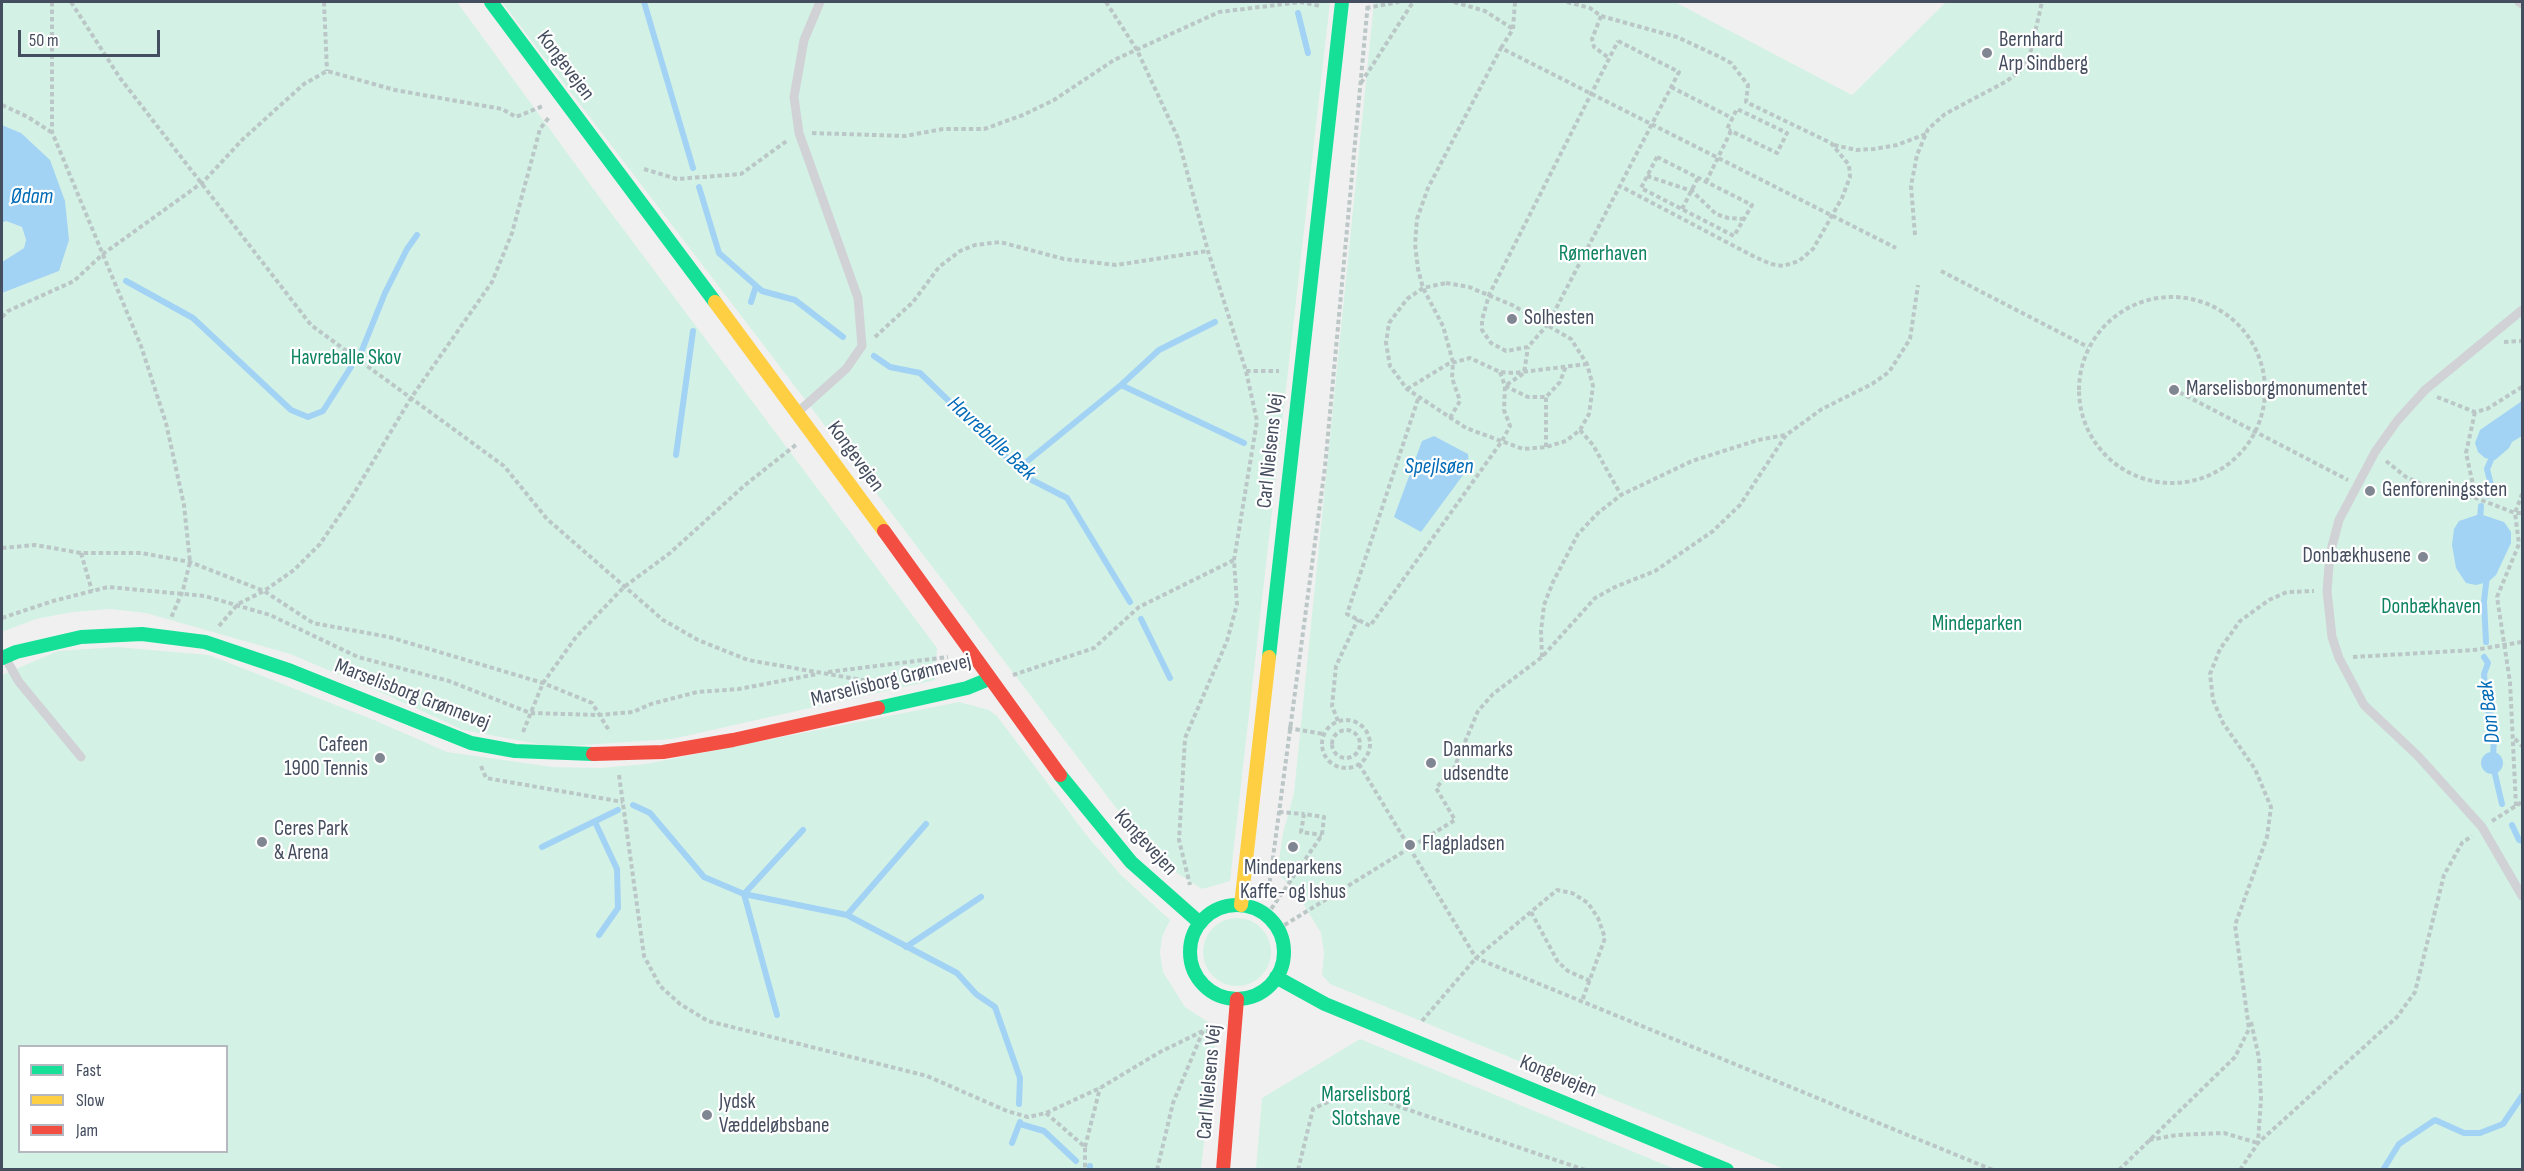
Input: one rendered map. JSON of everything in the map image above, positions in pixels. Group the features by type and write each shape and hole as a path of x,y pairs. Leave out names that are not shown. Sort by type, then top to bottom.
{"street":[{"name":"Kongevejen","path":"491,2 812,432 970,654 1100,826 1131,862 1200,923"},
{"name":"Carl Nielsens Vej","path":"1241,905 1342,6"},
{"name":"Marselisborg Grønnevej","path":"3,657 47,643 81,638 142,634 205,642 291,671 471,743 515,751 569,755 663,752 733,740 967,688 989,679"},
{"path":"1241,905 1262,912 1278,929 1284,953 1276,977 1267,988 1255,995 1237,999 1212,992 1195,973 1190,947 1200,923 1218,909 1241,905"},
{"name":"Kongevejen","path":"1276,977 1334,1008 1727,1170"},
{"name":"Carl Nielsens Vej","path":"1223,1170 1237,999"}],"lane":[{"path":"797,413 846,369 862,346 858,298 799,133 794,96 804,40 820,2"},
{"path":"2519,2 2523,4"},
{"path":"2523,310 2425,390 2397,421 2375,452 2356,484 2339,520 2330,554 2327,591 2331,627 2339,658 2364,705 2418,756 2482,827 2523,896"},
{"path":"3,657 19,682 81,757"}],"path":[{"path":"52,2 52,132 141,346 166,423 184,505 190,562 181,594 162,637"},
{"path":"71,2 120,78 311,325 504,466 547,519 663,620 698,640 748,660 868,681 899,703"},
{"path":"324,2 327,71"},
{"path":"1106,2 1137,50 1178,138 1208,251 1246,372 1257,421 1234,560 1237,604 1227,641 1185,738 1179,840 1192,893"},
{"path":"633,166 677,179 741,174 799,133 905,136 943,129 984,129 1023,115 1054,99 1114,60 1219,12 1301,2 1342,6 1353,11 1399,2"},
{"path":"1262,912 1270,880 1325,467 1368,2"},
{"path":"1360,84 1413,2"},
{"path":"1454,2 1485,11 1514,29"},
{"path":"1450,418 1460,401 1452,378 1453,362 1443,326 1423,288 1415,244 1417,219 1428,188 1514,29 1515,2"},
{"path":"1567,2 1590,8 1602,16 1677,37 1731,63 1748,85 1746,102 1741,111"},
{"path":"1915,235 1911,186 1917,155 1926,134 1945,114 2007,81 2023,68 2031,50 2042,2"},
{"path":"1602,16 1592,39 1594,47 1609,58"},
{"path":"1505,386 1524,373 1528,347 1548,324 1679,72 1618,41 1489,295 1482,320 1487,338 1496,347 1506,351 1528,347"},
{"path":"1502,48 1896,248"},
{"path":"2,317 9,311 74,281 103,254 202,182 243,139 304,84 327,71 395,90 502,109 516,117 563,98"},
{"path":"1671,87 1732,118"},
{"path":"205,642 238,604 264,591 294,570 320,544 350,500 411,398 492,282 512,233 540,129 563,98"},
{"path":"1746,102 1831,143 1856,150 1897,145 1926,134"},
{"path":"2,105 52,132"},
{"path":"1737,109 1741,111 1787,133 1777,153 1727,129 1737,109"},
{"path":"1706,182 1731,131"},
{"path":"1620,186 1771,264 1783,266 1799,261 1813,249 1833,216 1850,177 1849,165 1831,143"},
{"path":"1658,157 1698,178 1752,205 1734,236 1641,188 1658,157"},
{"path":"1647,176 1692,190 1716,214 1744,219"},
{"path":"1682,209 1698,178"},
{"path":"1656,204 1659,197"},
{"path":"1700,229 1705,221"},
{"path":"862,346 881,333 914,302 939,267 960,251 975,246 1000,242 1064,259 1116,264 1208,251"},
{"path":"1941,271 2088,347"},
{"path":"1446,283 1469,287 1489,295 1548,324 1571,339 1587,364 1593,396 1589,414 1580,429 1566,441 1546,447 1523,448 1466,428 1418,399 1407,389 1390,366 1387,332 1392,315 1399,306 1423,288 1446,283"},
{"path":"1278,929 1455,820 1436,788 1454,768 1478,711 1493,694 1542,657 1595,598 1615,587 1655,571 1713,531 1740,505 1786,435 1822,409 1872,384 1889,372 1910,339 1918,285"},
{"path":"2163,297 2186,297 2208,303 2227,313 2244,329 2260,359 2265,390 2262,411 2253,431 2245,448 2226,467 2214,474 2195,481 2175,484 2156,482 2137,476 2120,467 2105,454 2085,421 2080,401 2080,382 2088,347 2104,326 2122,312 2142,302 2163,297"},
{"path":"1407,389 1453,362 1470,358 1500,372 1524,373 1587,364"},
{"path":"1546,447 1546,397 1560,382 1566,366"},
{"path":"1246,372 1301,371"},
{"path":"1418,399 1347,614 1370,626 1502,441 1510,426 1504,410 1505,386 1500,372"},
{"path":"1505,386 1528,397 1546,397"},
{"path":"2425,390 2450,404 2475,412 2487,409 2523,387"},
{"path":"2173,389 2356,484"},
{"path":"2475,412 2466,453 2476,498"},
{"path":"1580,429 1593,445 1621,495"},
{"path":"515,751 543,683 576,637 624,587 670,553 745,485 812,432"},
{"path":"1542,657 1543,614 1553,582 1578,534 1598,513 1621,495 1692,461 1758,440 1786,435"},
{"path":"2375,452 2406,477 2440,492 2476,498 2515,513 2523,513"},
{"path":"2516,806 2514,739 2505,645 2497,597 2519,544 2515,513 2523,494"},
{"path":"2,548 35,545 81,553 141,554 190,562 264,591 313,623 389,637 543,683 592,703 609,730 616,754 644,956 660,986 680,1004 708,1021 927,1076 1006,1111 1028,1116 1046,1113 1100,1088 1160,1052 1203,1031 1236,1032"},
{"path":"81,553 92,591"},
{"path":"989,679 1022,674 1094,648 1139,607 1234,560"},
{"path":"2,618 108,587 205,596 270,615 358,657 449,681 530,713 599,715 633,712 651,704 697,692 739,689 765,682 822,673 970,654"},
{"path":"2258,1143 2261,1099 2259,1058 2237,955 2235,925 2267,837 2271,807 2255,769 2223,723 2213,700 2211,674 2220,649 2240,621 2269,600 2287,592 2327,591"},
{"path":"1338,721 1332,706 1336,666 1358,619"},
{"path":"2339,658 2474,650 2523,642"},
{"path":"1351,720 1367,733 1370,746 1359,764 1339,767 1327,759 1324,753 1324,734 1338,721 1351,720"},
{"path":"1289,728 1324,734"},
{"path":"1341,731 1350,731 1358,737 1359,750 1352,757 1339,756 1333,749 1335,736 1341,731"},
{"path":"1358,737 1367,733"},
{"path":"2514,739 2523,746"},
{"path":"471,743 486,778 624,802"},
{"path":"1324,753 1333,749"},
{"path":"1359,764 1476,958 1993,1170"},
{"path":"2240,1170 2258,1143 2397,1017 2415,992 2444,875 2462,843 2482,827 2523,802"},
{"path":"1262,912 1322,835 1324,817 1279,812"},
{"path":"1304,814 1301,832 1322,835"},
{"path":"1419,1024 1476,958 1557,890 1572,893 1587,903 1599,918 1605,938 1582,1001"},
{"path":"1531,912 1558,962 1568,971 1590,981"},
{"path":"2119,1170 2235,1057 2249,1029 2250,1018"},
{"path":"1157,1170 1173,1103 1203,1031"},
{"path":"1085,1170 1085,1147 1100,1088"},
{"path":"1298,1170 1313,1109 1334,1099 1368,1096 1585,1170"},
{"path":"1046,1113 1085,1147"},
{"path":"2149,1140 2177,1135 2224,1133 2258,1143"}],"green space":[{"name":"Havreballe Skov","path":"2,2 457,2 600,198 937,648 935,680 672,739 554,747 463,730 290,654 146,613 110,609 73,612 36,619 2,632 2,293 59,271 21,133 2,125"},
{"path":"502,2 1330,2 1230,881 1202,889 1177,873 1147,845 1120,813"},
{"name":"Mindeparken","path":"1374,2 1675,2 1852,95 1946,2 2522,2 2522,1169 1784,1169 1330,984 1322,975 1324,953 1321,933 1295,890 1277,873 1283,833 1294,793"},
{"path":"6,221 22,227 26,241 24,248 2,262 2,223"},
{"path":"117,647 209,655 374,720 447,752 553,767 600,768 646,764 959,702 989,710 997,716 1088,837 1121,875 1170,920 1162,937 1160,953 1163,972 1185,1007 1217,1028 1201,1169 2,1170 2,675 58,651"},
{"path":"1237,918 1250,921 1261,928 1268,939 1271,952 1268,965 1261,976 1250,983 1237,986 1224,983 1213,976 1206,965 1203,952 1206,939 1213,928 1224,921"},
{"name":"Marselisborg Slotshave","path":"1360,1039 1675,1169 1256,1169 1262,1098"}],"water":[{"name":"Ødam","path":"2,125 21,133 50,160 65,201 69,240 59,271 2,293 2,262 24,248 26,240 22,227 6,221 2,223"},
{"path":"2522,401 2522,436 2512,442 2509,448 2495,460 2485,458 2478,452 2475,443 2480,430"},
{"name":"Spejlsøen","path":"1434,436 1468,454 1469,467 1421,532 1394,517 1422,441"},
{"path":"2480,514 2504,522 2511,532 2511,543 2496,575 2488,582 2476,585 2466,583 2456,568 2452,545 2454,529 2459,521"},
{"path":"2492,752 2500,755 2503,763 2500,771 2492,774 2484,771 2481,763 2484,755"}],"waterway":[{"path":"644,2 693,168"},
{"path":"1298,13 1308,53"},
{"path":"699,187 719,253 762,291 795,300 843,337"},
{"path":"362,350 385,293 407,249 417,235"},
{"path":"126,281 193,318 291,410 308,417 323,411 351,367"},
{"path":"751,302 756,286"},
{"path":"1121,385 1159,350 1215,322"},
{"path":"676,455 693,331"},
{"name":"Havreballe Bæk","path":"874,356 890,367 920,373 1028,478 1067,498 1130,602"},
{"path":"1019,468 1121,385 1244,443"},
{"name":"Don Bæk","path":"2488,496 2491,485 2487,469 2493,455"},
{"name":"Don Bæk","path":"2480,520 2481,506"},
{"name":"Don Bæk","path":"2486,642 2484,602 2487,575"},
{"name":"Havreballe Bæk","path":"1141,619 1170,678"},
{"name":"Don Bæk","path":"2484,657 2488,663 2484,674 2487,710 2495,719 2493,757"},
{"name":"Don Bæk","path":"2494,770 2502,804"},
{"path":"633,805 650,813 704,877 744,894 847,915 957,973 976,994 995,1007 1020,1078 1019,1104"},
{"path":"542,847 618,810"},
{"path":"595,822 617,869 618,908 599,935"},
{"path":"847,915 926,824"},
{"name":"Don Bæk","path":"2512,825 2519,840 2522,841"},
{"path":"777,1015 744,894 803,830"},
{"path":"906,947 981,897"},
{"path":"2383,1170 2399,1144 2435,1120 2464,1133 2480,1133 2503,1124 2522,1096"},
{"path":"1012,1143 1020,1122"},
{"path":"1020,1124 1044,1131 1076,1161"}],"traffic: fast":[{"path":"491,2 715,302"},
{"path":"1269,657 1342,2"},
{"path":"2,658 16,652 81,637 142,634 205,642 291,671 471,743 515,751 593,754"},
{"path":"878,708 967,688 989,679"},
{"path":"1060,775 1131,862 1200,923"},
{"path":"1237,905 1255,909 1270,919 1280,934 1284,952 1280,970 1270,985 1255,995 1237,999 1219,995 1204,985 1194,970 1190,952 1194,934 1204,919 1219,909 1237,905"},
{"path":"1276,977 1325,1004 1727,1170"}],"traffic: slow":[{"path":"715,302 884,531"},
{"path":"1241,905 1269,657"}],"traffic: jam":[{"path":"884,531 1060,775"},
{"path":"593,754 663,752 733,740 878,708"},
{"path":"1223,1170 1237,999"}],"place":[{"name":"Bernhard Arp Sindberg","path":"1987,53"},
{"name":"Solhesten","path":"1512,319"},
{"name":"Marselisborgmonumentet","path":"2174,390"},
{"name":"Genforeningssten","path":"2370,491"},
{"name":"Donbækhusene","path":"2423,557"},
{"name":"Cafeen 1900 Tennis","path":"380,758"},
{"name":"Danmarks udsendte","path":"1431,763"},
{"name":"Ceres Park & Arena","path":"262,842"},
{"name":"Flagpladsen","path":"1410,845"},
{"name":"Mindeparkens Kaffe- og Ishus","path":"1293,847"},
{"name":"Jydsk Væddeløbsbane","path":"707,1115"}],"park label":[{"name":"Rømerhaven","path":"1603,255"},
{"name":"Donbækhaven","path":"2431,608"}]}
